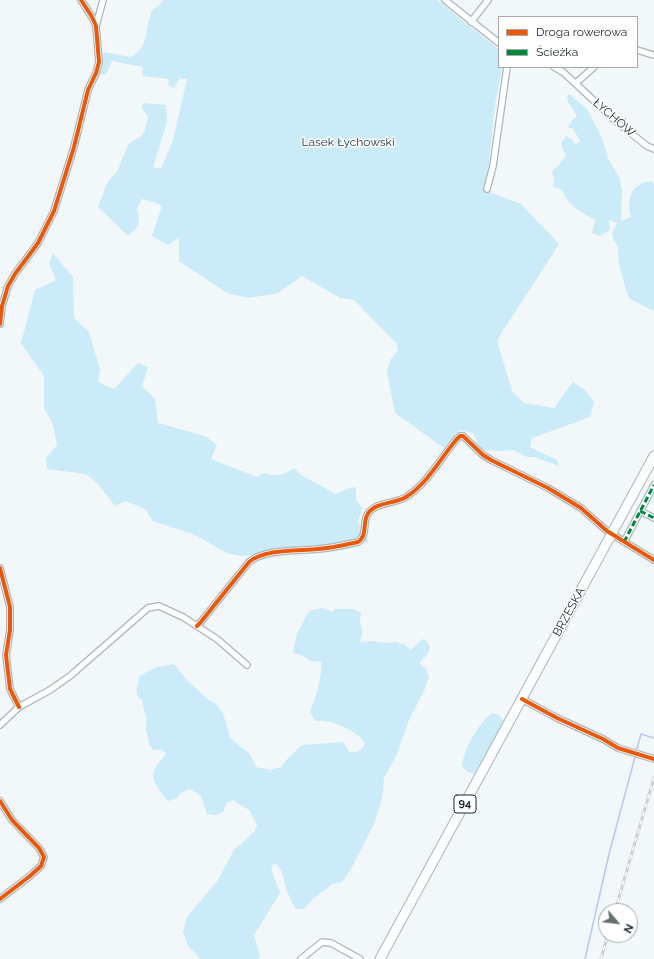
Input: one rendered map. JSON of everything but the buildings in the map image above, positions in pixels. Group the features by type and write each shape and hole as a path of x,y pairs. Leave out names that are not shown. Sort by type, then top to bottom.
{"main road":[{"name":"BRZESKA","path":"522,699 654,456"},
{"name":"94","path":"380,959 522,699"}],"street":[{"path":"0,324 2,306 8,286 38,243 51,220 74,146 88,90 96,73 99,62 96,26 81,0"},
{"path":"96,26 103,0"},
{"path":"445,0 498,42"},
{"path":"471,22 488,0"},
{"path":"638,50 653,55"},
{"path":"487,189 493,166 507,68"},
{"name":"ŁYCHÓW","path":"556,68 563,72 623,127 647,146 654,149"},
{"path":"576,84 593,68"},
{"path":"197,626 254,557 260,555 320,549 358,542 361,540 365,533 367,515 369,511 374,507 405,497 415,490 434,471 460,436 467,438 483,455 491,460 548,488 581,508 612,534 654,560"},
{"path":"624,542 654,485"},
{"path":"640,511 654,518"},
{"path":"0,568 10,606 10,630 6,655 10,688 19,707"},
{"path":"0,725 19,707 50,690 70,676 148,608 154,606 163,607 183,617 217,639 247,664"},
{"path":"522,699 557,718 604,739 618,748 654,759"},
{"path":"0,801 12,820 39,848 44,856 42,866 0,899"},
{"path":"301,959 322,942 331,943 360,959"}],"green space":[{"name":"Lasek Łychowski","path":"163,0 437,0 498,49 498,68 502,68 495,105 486,191 521,204 559,244 497,340 512,391 524,403 554,408 573,382 586,391 594,402 590,417 532,438 530,447 557,460 559,466 534,457 527,457 513,450 482,450 473,433 460,430 444,448 395,413 387,372 390,360 398,350 396,343 354,300 340,298 302,276 278,293 249,298 227,293 179,261 179,237 168,245 152,236 162,206 142,199 137,208 139,220 138,226 128,236 98,207 108,181 117,172 128,145 141,137 145,130 148,116 141,107 144,103 166,105 167,122 153,167 161,169 173,140 187,79 180,78 174,88 168,85 169,79 142,76 143,67 112,61 106,74 98,75 102,65 103,52 131,57 137,53 145,39 151,12 161,4"},
{"path":"569,94 587,109 602,138 608,158 620,179 622,191 621,221 631,217 629,204 632,193 635,189 645,182 652,181 654,185 654,311 630,299 627,293 619,265 618,247 613,239 612,232 617,223 609,220 610,230 600,236 592,233 595,220 579,211 571,204 561,189 553,187 554,180 552,171 558,166 566,155 561,144 566,136 572,139 575,144 581,142 573,129 568,127 572,120 577,116 568,102 567,95"},
{"path":"53,253 73,277 74,318 89,332 100,369 98,382 114,389 138,363 148,367 142,386 155,399 158,423 205,436 217,445 211,459 257,477 264,473 280,475 294,468 301,475 336,494 346,489 356,487 356,500 362,508 358,522 369,542 289,552 240,556 227,553 193,534 153,521 145,509 126,501 115,506 99,485 86,474 47,469 46,458 57,445 53,424 44,408 44,376 21,343 35,290 56,280 49,263"},
{"path":"322,608 333,612 335,609 354,609 361,613 360,621 362,632 360,642 396,642 405,645 411,650 422,639 427,641 430,648 427,655 419,663 426,669 429,677 424,691 409,720 396,756 384,778 382,799 374,824 352,867 342,882 332,884 312,900 304,909 296,909 287,891 283,874 280,868 274,863 271,869 280,893 254,935 260,956 258,959 201,959 188,946 183,932 187,917 217,881 234,850 254,832 257,825 249,810 233,800 227,803 223,812 216,815 207,814 201,796 190,789 182,792 175,799 168,801 163,795 156,785 153,776 155,768 166,754 162,750 153,750 149,744 142,700 139,698 137,692 139,676 157,667 174,664 185,678 208,700 216,704 223,713 230,738 250,754 256,767 270,770 281,767 302,745 344,742 349,751 356,752 361,749 365,743 361,738 343,726 328,722 315,721 310,712 320,682 321,662 311,661 301,655 293,653 297,633 309,611"},
{"path":"492,713 499,715 505,722 474,774 466,771 462,766 463,759 472,737"}],"waterway":[{"path":"637,749 641,734 654,738"},
{"path":"585,959 609,854 635,757"}],"railway":[{"path":"617,903 654,778"},
{"path":"601,959 606,943"}],"marked path":[{"path":"624,542 654,485"},
{"path":"640,511 654,518"}],"cycle path":[{"path":"0,324 2,306 8,286 38,243 54,211 74,147 88,90 96,73 99,62 96,26 81,0"},
{"path":"197,626 249,562 255,558 272,553 323,549 358,542 363,535 365,519 369,512 377,506 402,499 414,491 427,478 460,436 463,436 483,455 491,460 548,488 581,508 607,531 654,560"},
{"path":"0,568 10,607 10,630 6,655 10,689 19,707"},
{"path":"522,699 618,748 654,759"},
{"path":"0,801 12,820 39,848 44,857 41,866 0,899"}]}
